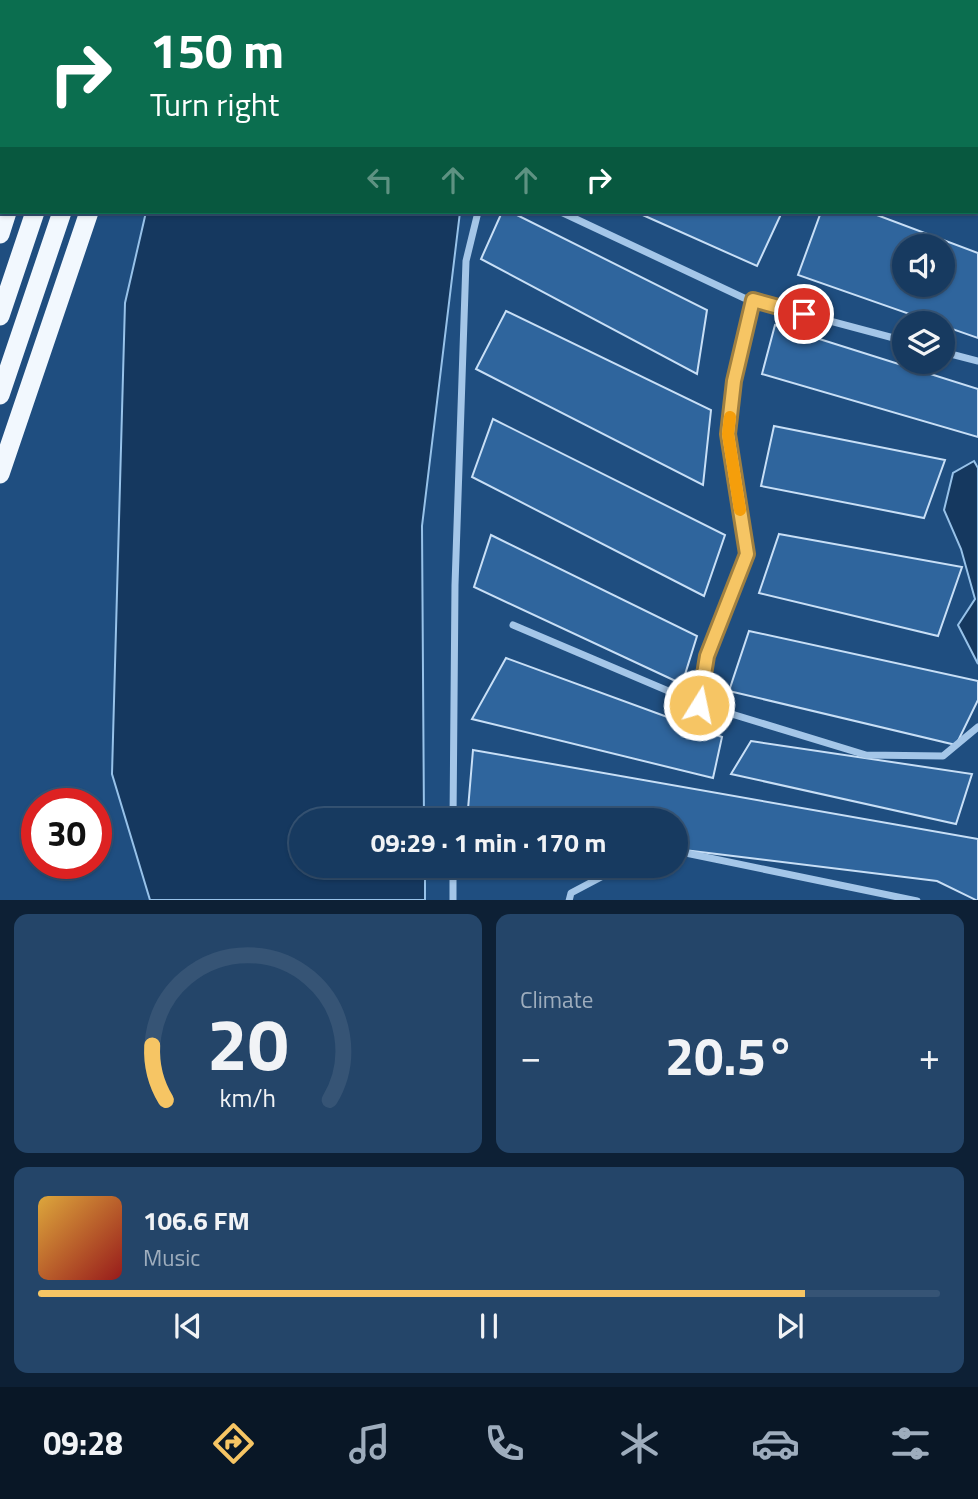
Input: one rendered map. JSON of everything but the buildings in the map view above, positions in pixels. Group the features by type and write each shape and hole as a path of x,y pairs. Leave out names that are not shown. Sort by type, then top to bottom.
{"highway":[{"path":"0,234 6,214"},
{"path":"0,316 34,214"},
{"path":"0,395 61,214"},
{"path":"0,474 88,214"}],"street":[{"path":"453,808 455,585 466,261 478,214"},
{"path":"565,214 753,300 892,337"},
{"path":"699,705 707,656 747,554 728,434 734,381 753,300"},
{"path":"955,355 978,361"},
{"path":"513,625 699,705 866,755 943,755 978,727"},
{"path":"688,853 912,900"},
{"path":"453,878 453,900"},
{"path":"569,900 571,893 599,878"}],"water":[{"path":"146,214 460,214 422,526 424,808 289,808 289,878 425,878 425,900 150,900 112,774 125,303"},
{"path":"974,461 978,468 978,664 958,625 975,599 961,549 944,510 953,473"}],"slow traffic":[{"path":"730,417 728,434 740,510"}],"route":[{"path":"699,705 707,656 747,554 728,434 734,381 753,300 804,314"}]}
